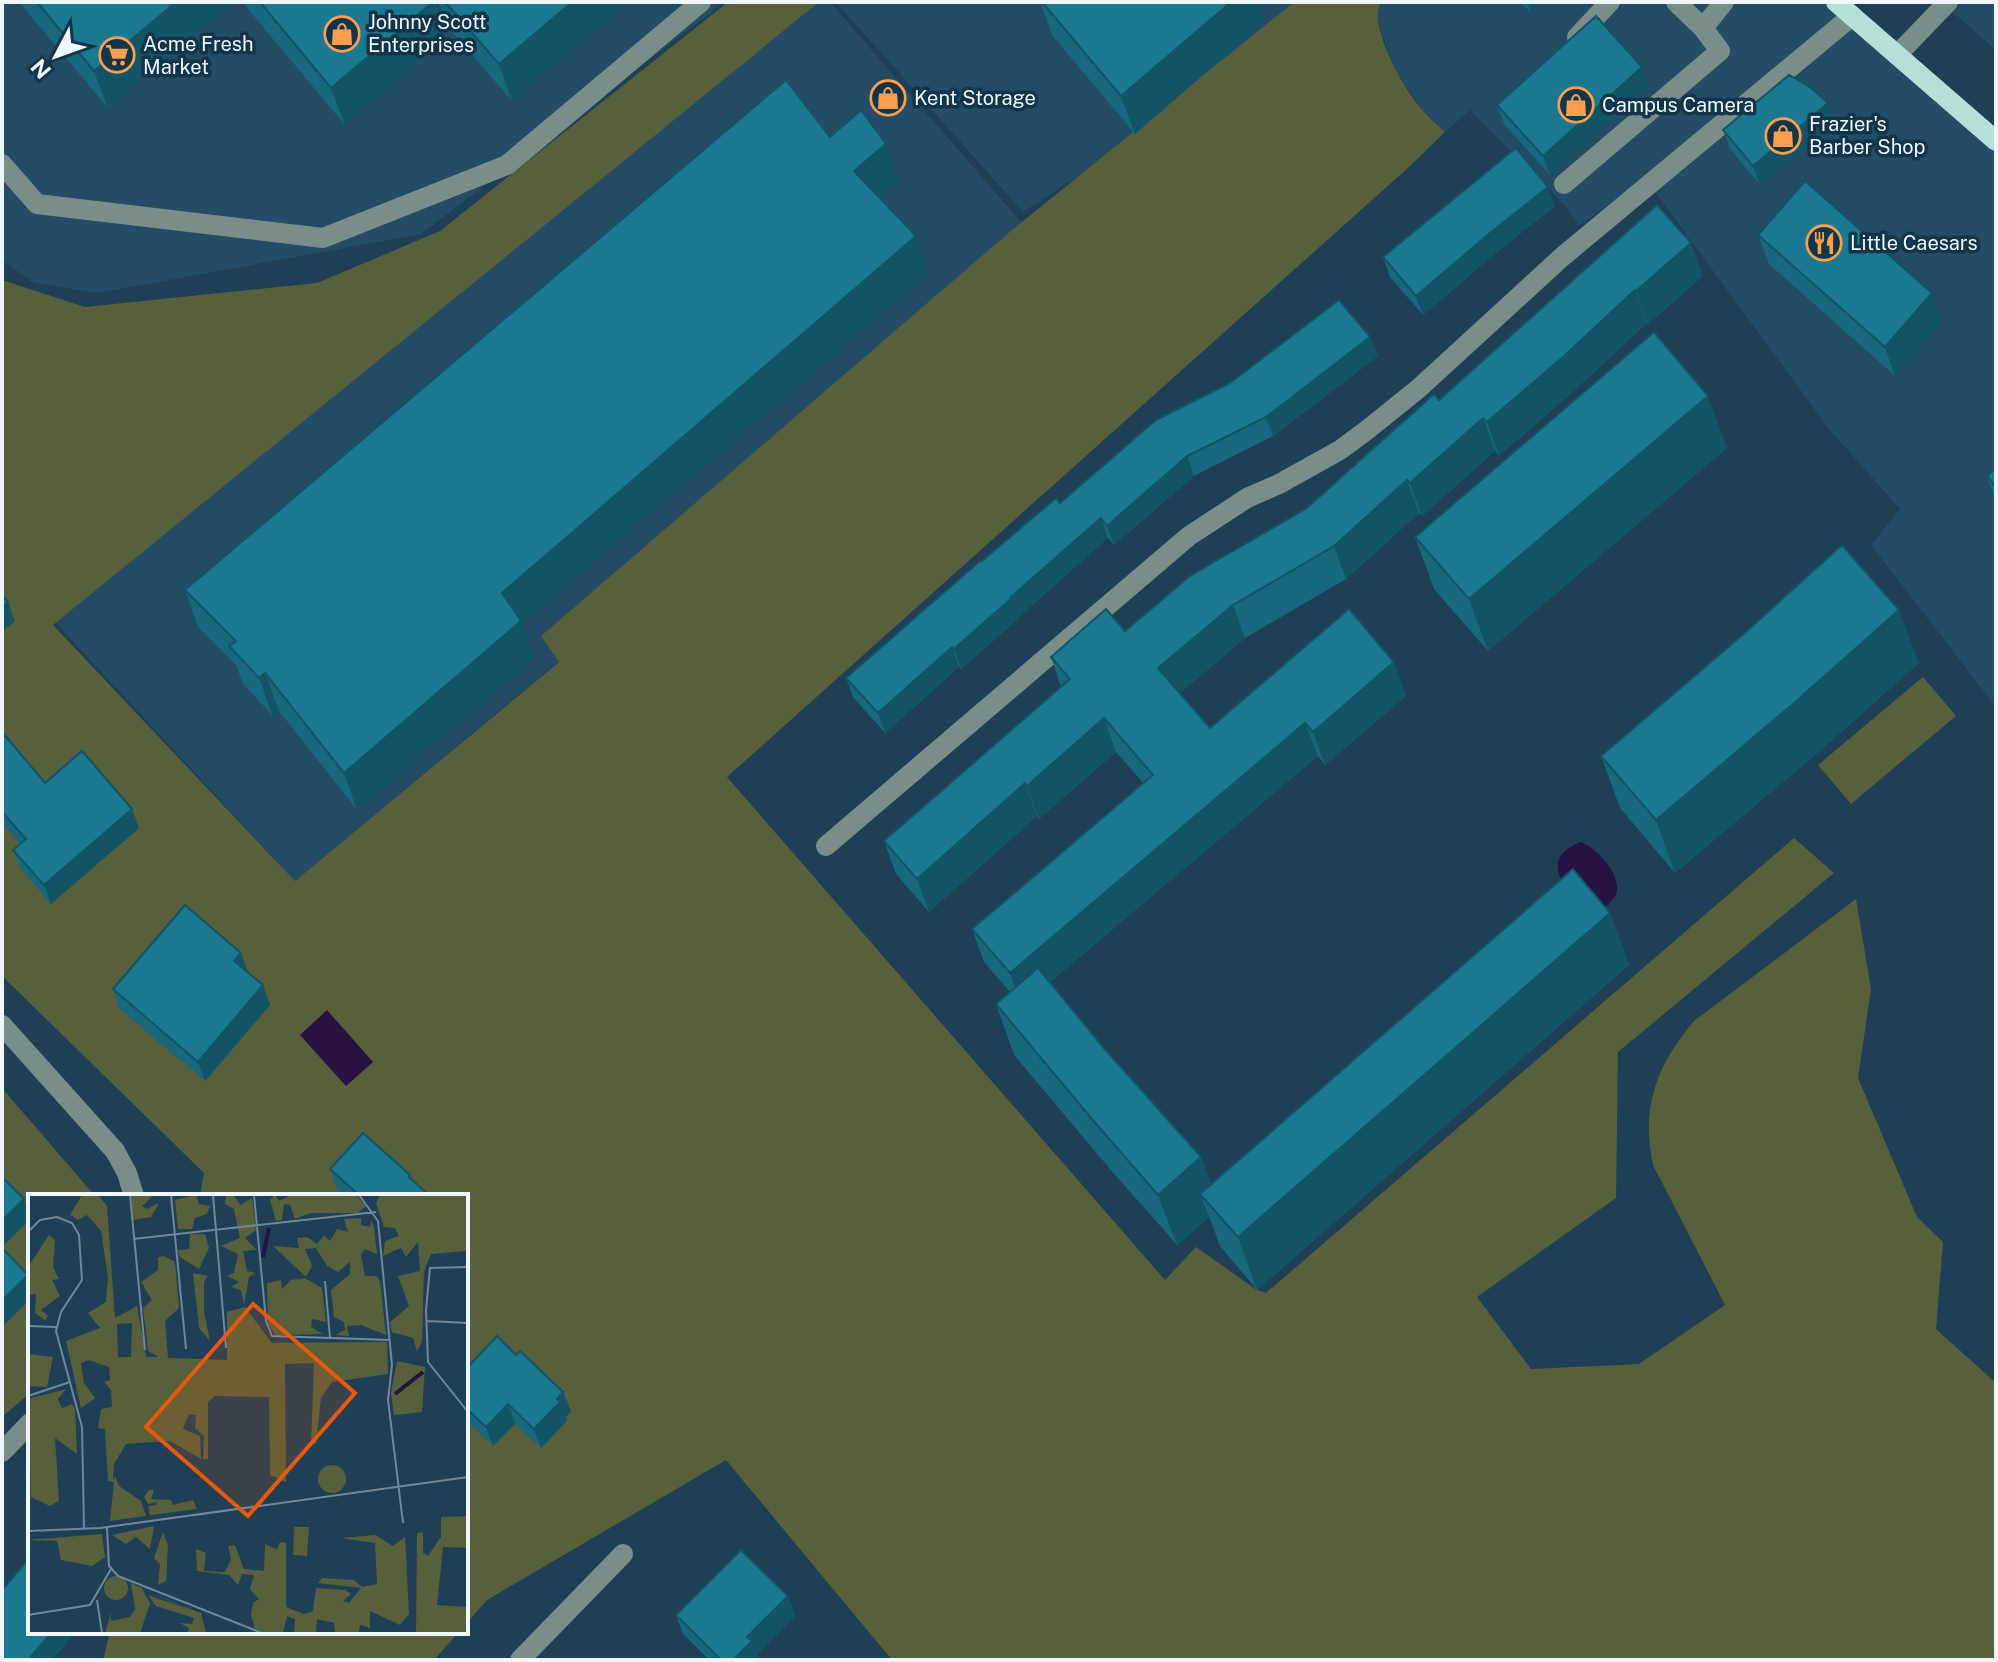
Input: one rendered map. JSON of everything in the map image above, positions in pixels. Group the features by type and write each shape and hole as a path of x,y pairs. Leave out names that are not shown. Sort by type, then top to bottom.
{"main road":[{"path":"1844,9 1996,141"}],"street":[{"path":"2,164 37,204 323,238 507,165 701,2"},
{"path":"1562,53 1610,2"},
{"path":"1564,184 1720,51 1703,28 1676,2"},
{"path":"1703,28 1724,2"},
{"path":"1897,55 1948,2"},
{"path":"826,846 1189,536 1247,498 1330,456 1418,389 1562,257 1844,9"},
{"path":"2,1025 115,1151 133,1194"},
{"path":"2,1452 28,1425"},
{"path":"520,1660 623,1554"}],"shaded area":[{"path":"2,2 725,2 421,234 98,293 34,283 2,260"},
{"path":"819,2 830,2 1022,223 541,636 559,661 295,881 53,620"},
{"path":"836,2 1297,2 1127,145 1023,212"},
{"path":"1381,2 1837,2 1996,141 1996,707 1871,545 1900,509 1829,429 1645,178 1579,226 1567,208 1470,110 1445,132 1419,106 1396,70 1386,46 1380,27 1378,7"},
{"path":"1941,2 1996,2 1996,50"},
{"path":"1581,842 1600,855 1617,883 1614,898 1606,907 1589,904 1577,896 1562,881 1558,872 1561,856"},
{"path":"327,1010 373,1062 346,1086 300,1035"}],"green space":[{"path":"728,2 819,2 53,625 295,881 559,662 541,636 1012,230 1294,2 1381,2 1379,26 1396,70 1418,105 1445,132 727,777 1165,1280 1196,1247 1257,1290 1266,1293 1794,838 1834,873 1618,1052 1616,1198 1477,1297 1531,1369 1639,1364 1725,1305 1653,1165 1649,1124 1655,1088 1670,1054 1694,1021 1856,899 1871,989 1858,1078 1917,1217 1943,1242 1936,1329 1996,1383 1996,1660 892,1660 726,1460 487,1600 468,1622 468,1194 200,1194 204,1173 2,976 2,280 85,307 317,283 440,231"},
{"path":"1923,677 1956,716 1851,804 1818,765"},
{"path":"2,1088 93,1194 28,1194 28,1395 2,1417"},
{"path":"110,1634 457,1634 434,1660 103,1660"}],"building":[{"path":"37,2 176,2 94,71"},
{"path":"260,2 433,2 331,88"},
{"path":"445,2 572,2 499,64"},
{"path":"1042,2 1231,2 1121,96"},
{"name":"Campus Camera","path":"1596,16 1642,67 1543,156 1497,105"},
{"path":"1789,75 1810,87 1828,103 1753,166 1723,130"},
{"path":"786,80 830,137 861,110 886,144 854,171 916,236 502,593 521,621 344,773 265,673 259,678 229,646 236,641 185,590"},
{"path":"1516,148 1548,187 1416,296 1383,257"},
{"path":"1805,181 1932,293 1885,347 1758,235"},
{"path":"1657,205 1691,243 1487,422 1483,418 1410,483 1407,480 1334,546 1233,605 1158,668 1210,728 1349,609 1394,662 1313,732 1305,723 1010,973 972,929 1153,775 1104,718 917,879 884,841 1070,679 1051,657 1106,609 1125,631 1190,576 1307,508 1434,394 1439,400"},
{"path":"1339,300 1370,337 1266,417 1187,456 1107,526 1101,518 878,713 846,678 980,561 1056,498 1060,503 1156,420 1230,383"},
{"path":"1654,332 1708,396 1469,599 1415,537"},
{"path":"1996,468 1996,487 1987,476"},
{"path":"1842,545 1899,610 1656,820 1601,756"},
{"path":"2,732 45,783 82,751 132,809 44,885 13,850 26,839 2,812"},
{"path":"1573,869 1610,913 1238,1237 1200,1194"},
{"path":"185,905 241,953 234,961 263,985 198,1062 113,989"},
{"path":"1038,968 1201,1157 1158,1195 996,1004"},
{"path":"363,1133 428,1194 358,1194 330,1169"},
{"path":"2,1177 24,1199 2,1221"},
{"path":"2,1248 28,1275 2,1301"},
{"path":"497,1336 516,1355 520,1351 563,1392 557,1399 560,1402 534,1429 508,1404 486,1427 468,1410 468,1367"},
{"path":"741,1550 788,1596 747,1637 752,1641 733,1660 721,1660 676,1615"},
{"path":"28,1560 28,1634 50,1634 28,1660 2,1660 2,1590"}],"place":[{"name":"Johnny Scott Enterprises","path":"342,34"},
{"name":"Acme Fresh Market","path":"117,55"},
{"name":"Kent Storage","path":"888,98"},
{"name":"Campus Camera","path":"1576,105"},
{"name":"Frazier's Barber Shop","path":"1783,136"},
{"name":"Little Caesars","path":"1824,243"}]}
